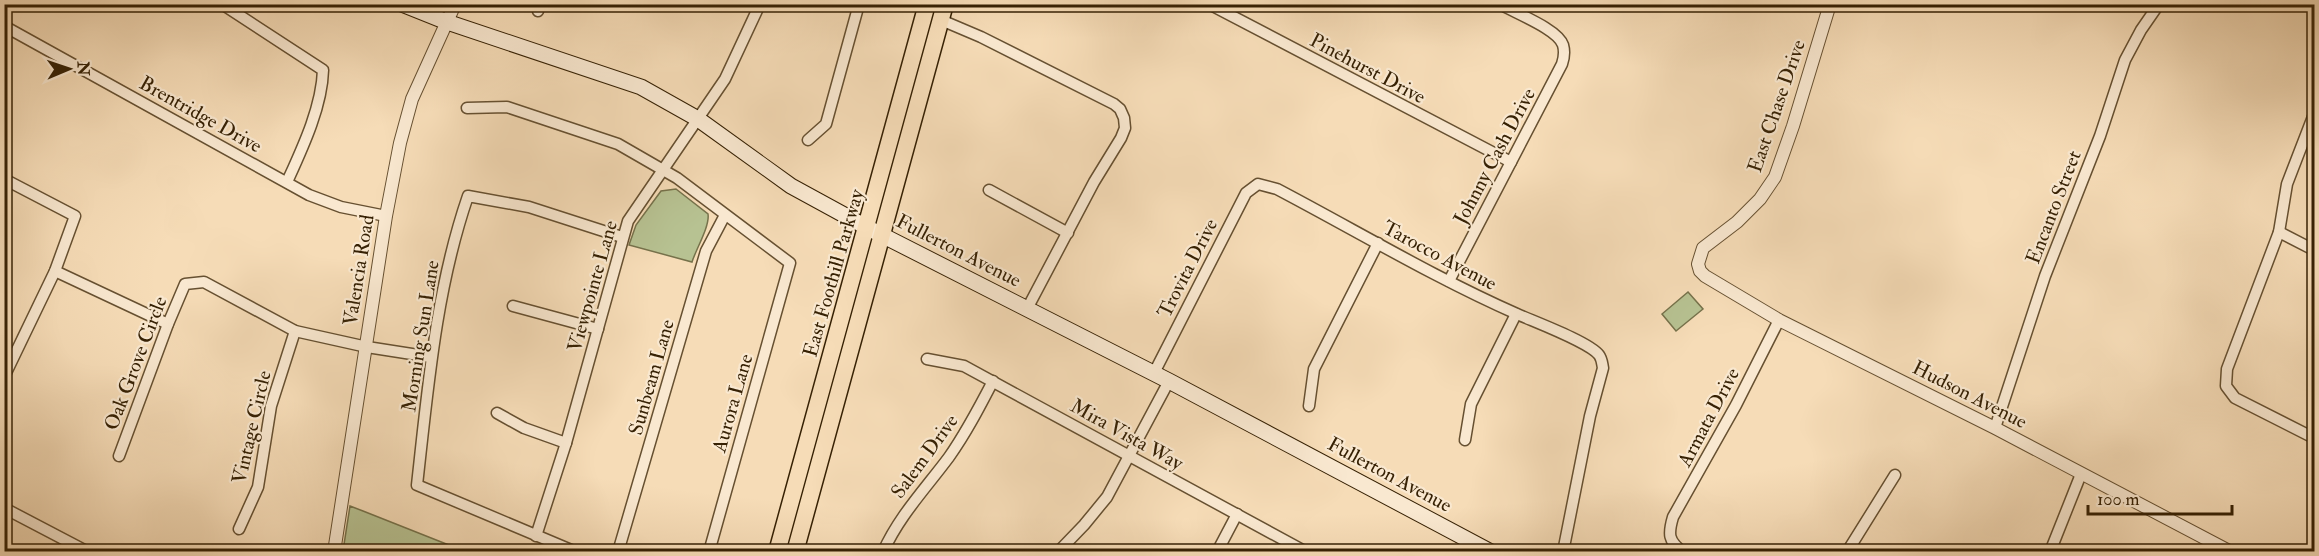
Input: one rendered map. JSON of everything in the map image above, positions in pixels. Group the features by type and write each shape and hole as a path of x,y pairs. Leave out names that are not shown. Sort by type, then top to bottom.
{"main road":[{"name":"Fullerton Avenue","path":"402,4 447,22 641,87 698,119 791,186 867,228 1154,373 1491,552"},
{"name":"East Foothill Parkway","path":"777,552 927,4"},
{"name":"East Foothill Parkway","path":"795,552 943,12"}],"street":[{"path":"222,4 322,70 322,83 303,146 286,182"},
{"name":"Valencia Road","path":"334,552 386,216 400,143 412,99 455,4"},
{"name":"Viewpointe Lane","path":"536,536 566,443 628,221 726,79 760,4"},
{"path":"808,140 826,124 859,4"},
{"name":"Pinehurst Drive","path":"1209,4 1511,162"},
{"name":"Johnny Cash Drive","path":"1449,281 1562,64 1564,46 1560,39 1551,31 1500,4"},
{"name":"East Chase Drive","path":"1698,264 1703,248 1737,222 1760,199 1775,177 1830,4"},
{"name":"Encanto Street","path":"1995,428 2045,276 2100,136 2125,60 2141,30 2159,4"},
{"path":"943,12 1022,58 1114,104 1120,109 1124,118 1125,128 1121,138 1094,182 1027,309"},
{"name":"Brentridge Drive","path":"4,26 309,195 341,207 386,216"},
{"path":"467,108 507,107 618,144 665,170 725,215"},
{"path":"2314,114 2287,184 2279,232 2227,369 2226,386 2235,398 2314,438"},
{"path":"4,179 75,216 55,271 4,377"},
{"name":"Tarocco Avenue","path":"1258,184 1277,189 1449,281 1592,349 1602,361 1563,552"},
{"name":"Trovita Drive","path":"1154,373 1246,193 1258,184"},
{"path":"989,190 1068,233"},
{"name":"Morning Sun Lane","path":"536,536 417,485 431,357 454,237 468,196 529,207 622,237"},
{"name":"Aurora Lane","path":"709,552 790,264 725,215"},
{"name":"Sunbeam Lane","path":"618,552 706,251 725,215"},
{"path":"2279,232 2314,250"},
{"path":"1309,406 1314,369 1378,243"},
{"name":"Hudson Avenue","path":"1698,264 1705,276 1779,320 1995,428 2231,552"},
{"path":"55,271 168,324"},
{"name":"Oak Grove Circle","path":"119,456 168,324 185,285 204,282 295,331"},
{"path":"513,306 598,329"},
{"path":"1465,440 1470,404 1516,314"},
{"name":"Armata Drive","path":"1683,552 1673,544 1669,531 1673,518 1736,405 1779,320"},
{"path":"295,331 367,347 431,357"},
{"name":"Vintage Circle","path":"239,529 258,488 271,406 295,331"},
{"name":"Mira Vista Way","path":"927,359 964,366 1306,552"},
{"name":"Salem Drive","path":"883,552 890,536 913,502 972,424 993,381"},
{"path":"1058,552 1107,497 1169,381"},
{"path":"498,413 524,428 566,443"},
{"path":"2050,552 2081,474"},
{"path":"1847,552 1895,475"},
{"path":"4,508 88,552"},
{"path":"1217,552 1237,514"},
{"path":"536,536 576,552"}],"green space":[{"path":"676,189 708,214 705,231 692,262 629,245 636,225 661,191"},
{"path":"1688,292 1703,309 1676,331 1662,314"},
{"path":"350,506 363,511 464,551 343,551"}]}
